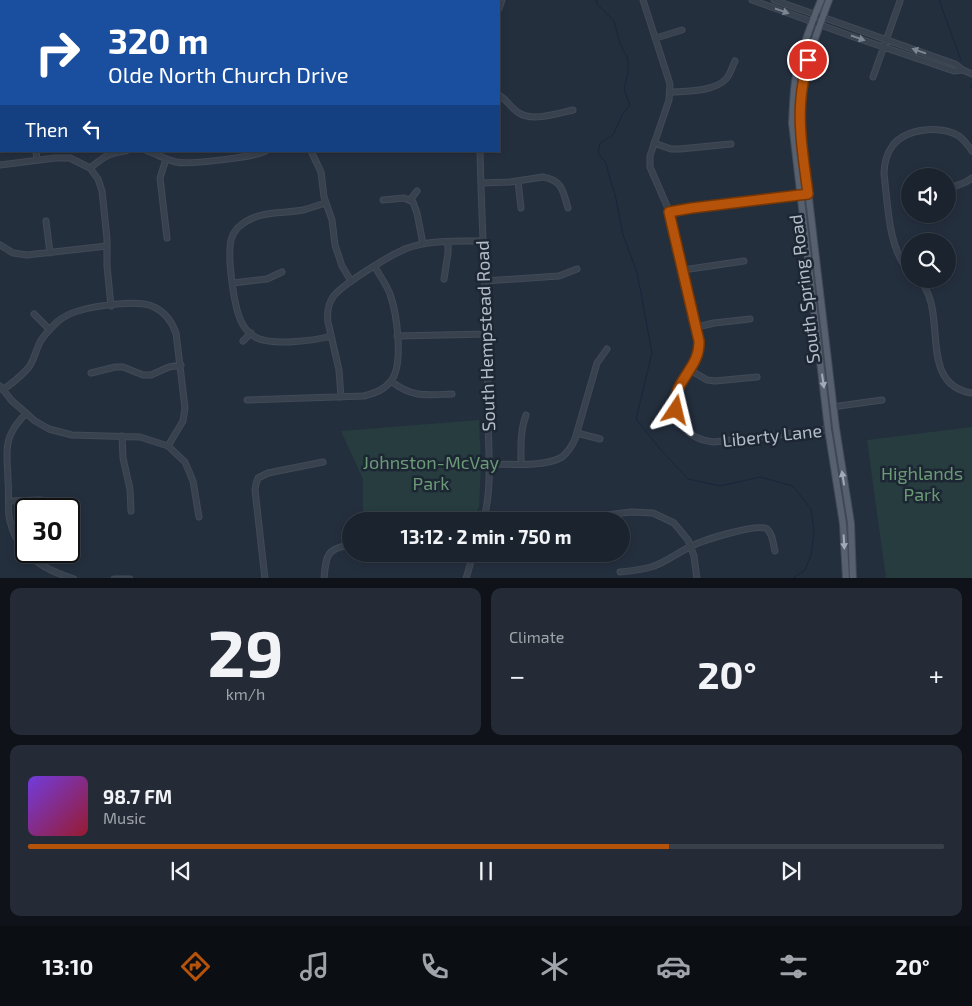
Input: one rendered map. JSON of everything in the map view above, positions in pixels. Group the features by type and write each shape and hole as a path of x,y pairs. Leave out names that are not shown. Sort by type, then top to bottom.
{"main road":[{"name":"South Spring Road","path":"820,0 796,74 792,123 828,429 843,524 846,578"},
{"name":"South Spring Road","path":"829,0 804,75 800,122 836,428 851,523 853,578"},
{"path":"818,346 826,345"}],"street":[{"path":"643,0 671,92 709,88 719,84 728,77 735,61"},
{"path":"752,0 954,71 963,70"},
{"path":"774,0 955,64 972,74"},
{"path":"873,77 900,1"},
{"path":"656,38 682,30"},
{"name":"Liberty Lane","path":"671,92 670,100 650,156 650,167 666,200 696,327 699,348 698,355 678,389 676,410 681,424 701,440 719,441 836,428"},
{"path":"500,96 522,115 548,116 573,110"},
{"path":"901,260 893,243 884,168 888,153 893,145 904,136 917,131 939,130 959,136 972,150"},
{"path":"654,142 671,149 731,144"},
{"path":"36,152 37,160"},
{"path":"90,168 104,157 116,152"},
{"path":"150,152 178,163 250,156 264,152"},
{"path":"311,152 321,172 325,203 332,220 335,245 342,266 351,281"},
{"name":"South Hempstead Road","path":"480,152 487,334 489,464 488,491 484,512"},
{"path":"0,165 70,158 90,168 98,179 102,192 108,246 107,266 111,306"},
{"path":"166,159 160,178 167,238"},
{"path":"481,183 518,181 543,177 553,179 563,190 568,208"},
{"path":"956,186 972,178"},
{"path":"518,181 521,208"},
{"path":"410,200 417,191"},
{"path":"669,212 808,194"},
{"path":"382,200 404,198 413,202 423,244"},
{"path":"325,203 303,210 254,217 235,230 231,238 230,259 236,308 241,322 250,333 256,337 276,341 312,340 331,336"},
{"path":"46,220 50,253"},
{"path":"341,397 338,370 327,315 332,298 339,290 402,250 423,244 483,241"},
{"path":"444,279 448,242"},
{"path":"0,245 13,253 27,256 108,246"},
{"path":"683,270 744,261"},
{"path":"247,400 364,396 376,393 391,381 396,374 398,365 395,310 384,283 374,267"},
{"path":"485,281 559,276 577,269"},
{"path":"233,283 267,279 282,272"},
{"path":"926,288 940,367 944,376 954,386 972,393"},
{"path":"168,446 183,421 185,408 181,365 176,332 172,323 154,307 144,304 76,311 60,320 50,329 40,342 29,366 19,378 1,388 12,401 35,421 49,429 72,435 140,437 168,446 185,462 193,481 199,517"},
{"path":"34,314 50,329"},
{"path":"696,327 750,319"},
{"path":"242,341 250,333"},
{"path":"397,336 487,334"},
{"path":"489,464 543,463 562,457 570,449 577,433 597,363 607,349"},
{"path":"91,373 123,367 143,375 151,375 169,367 181,365"},
{"path":"690,370 707,380 715,381 757,377"},
{"path":"391,381 403,390 416,394 452,394"},
{"path":"826,407 882,400"},
{"path":"26,413 11,432 9,439 9,515 12,528 16,540 36,562 71,578"},
{"path":"521,464 522,425 526,415"},
{"path":"577,433 600,439"},
{"path":"122,436 122,458 130,489 131,511"},
{"path":"266,578 255,490 258,478 268,473 324,462"},
{"path":"9,501 15,501"},
{"path":"630,512 653,513 674,523 691,546 696,578"},
{"path":"620,572 649,568 691,546 719,536 755,527 767,526 775,551"},
{"path":"324,578 326,558 334,549 342,546"},
{"path":"466,578 471,562"},
{"path":"114,578 130,578"}],"green space":[{"name":"Johnston-McVay Park","path":"479,420 481,465 479,507 476,512 363,512 363,479 341,431"},
{"name":"Highlands Park","path":"972,427 972,578 886,578 867,440"}],"waterway":[{"path":"596,0 597,4 614,21 620,44 628,59 628,73 624,89 630,105 622,115 613,135 600,143 598,153 606,163 615,194 623,235 637,272 652,353 636,419 688,479 720,486 760,477 793,486 811,509 814,533 811,555 805,570 793,578"},
{"path":"939,0 961,60"},
{"path":"970,84 972,89"}],"route":[{"path":"676,410 676,394 698,355 699,341 669,212 808,194 800,122 801,97 808,60"}]}
